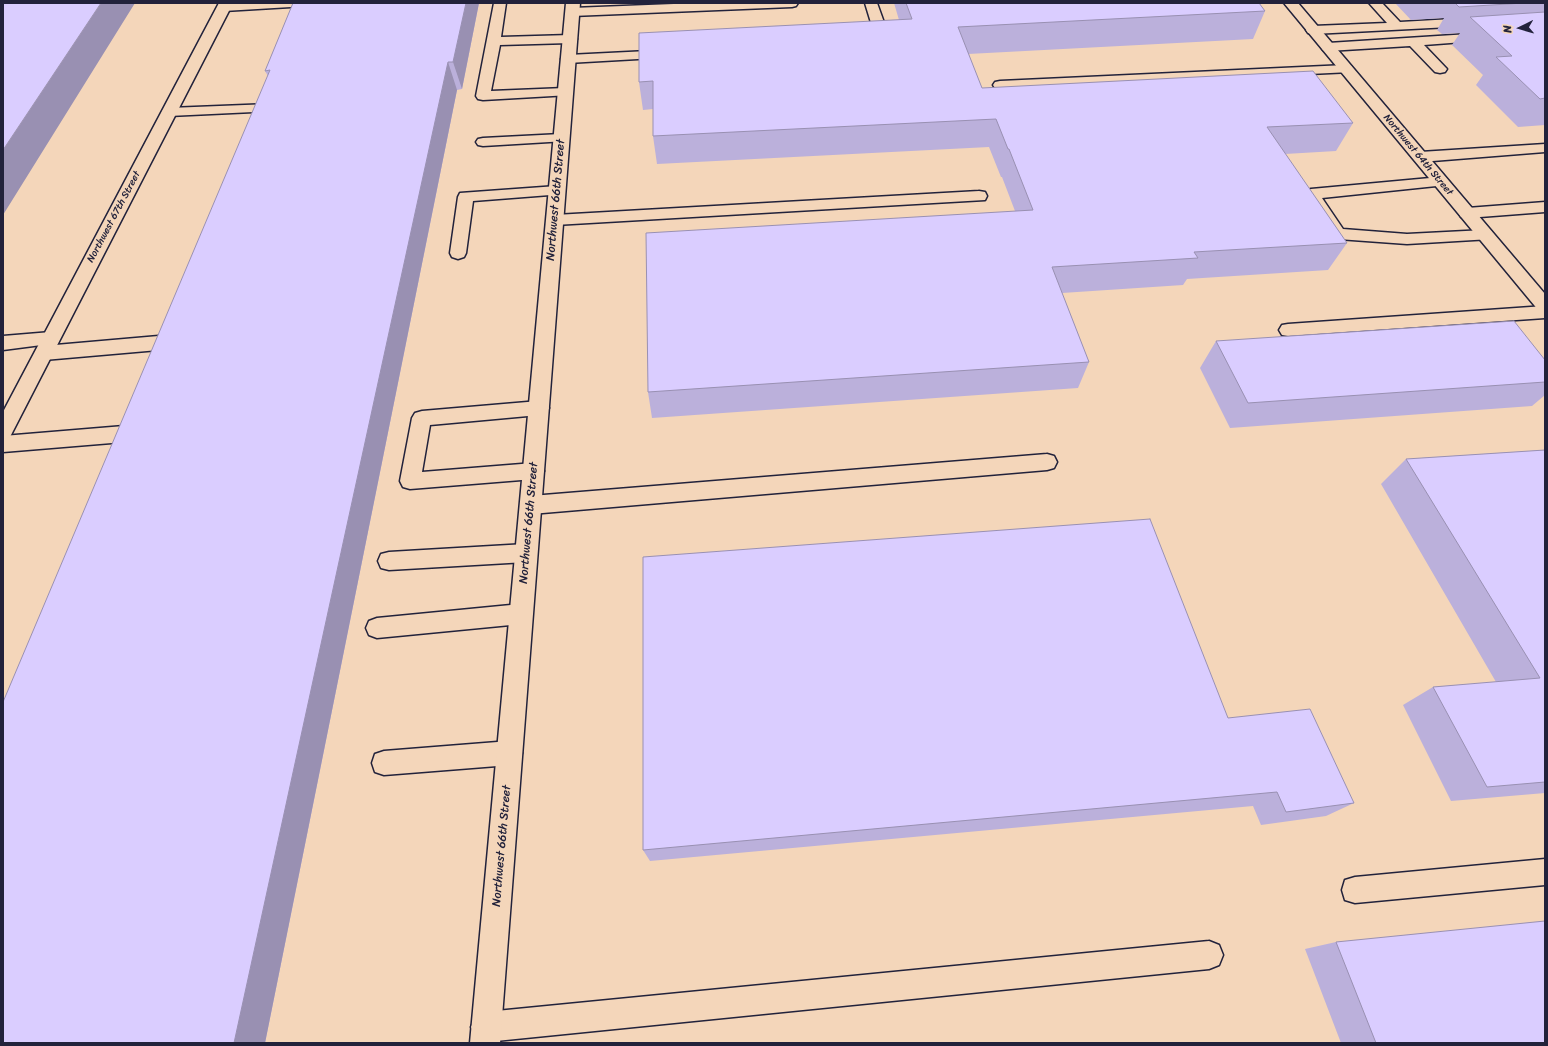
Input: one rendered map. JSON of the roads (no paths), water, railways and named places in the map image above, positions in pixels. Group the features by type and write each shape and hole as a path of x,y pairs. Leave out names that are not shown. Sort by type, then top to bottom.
{"street":[{"name":"Northwest 64th Street","path":"1291,3 1545,306"},
{"name":"Northwest 67th Street","path":"3,432 225,5"},
{"name":"Northwest 66th Street","path":"485,1035 534,471 572,7"}],"lane":[{"path":"225,5 291,3"},
{"path":"500,3 483,96 565,92"},
{"path":"572,7 792,3"},
{"path":"868,43 884,42 871,3"},
{"path":"1375,3 1397,26"},
{"path":"1313,30 1482,22"},
{"path":"1328,47 1499,36"},
{"path":"494,41 569,49 679,53"},
{"path":"1414,42 1440,69"},
{"path":"1000,85 1346,69"},
{"path":"169,112 270,108"},
{"path":"483,142 561,138"},
{"path":"1420,157 1545,148"},
{"path":"1441,182 1311,194 1338,234 1407,239 1485,235"},
{"path":"458,253 466,197 557,191"},
{"path":"555,220 979,196"},
{"path":"1467,213 1545,207"},
{"path":"1288,330 1545,312"},
{"path":"3,343 47,345 170,342"},
{"path":"534,471 410,482 422,418 539,408"},
{"path":"3,432 136,433"},
{"path":"531,506 1047,462"},
{"path":"389,561 526,553"},
{"path":"377,628 521,614"},
{"path":"384,763 510,753"},
{"path":"1355,890 1545,872"},
{"path":"485,1035 1209,955"}]}
